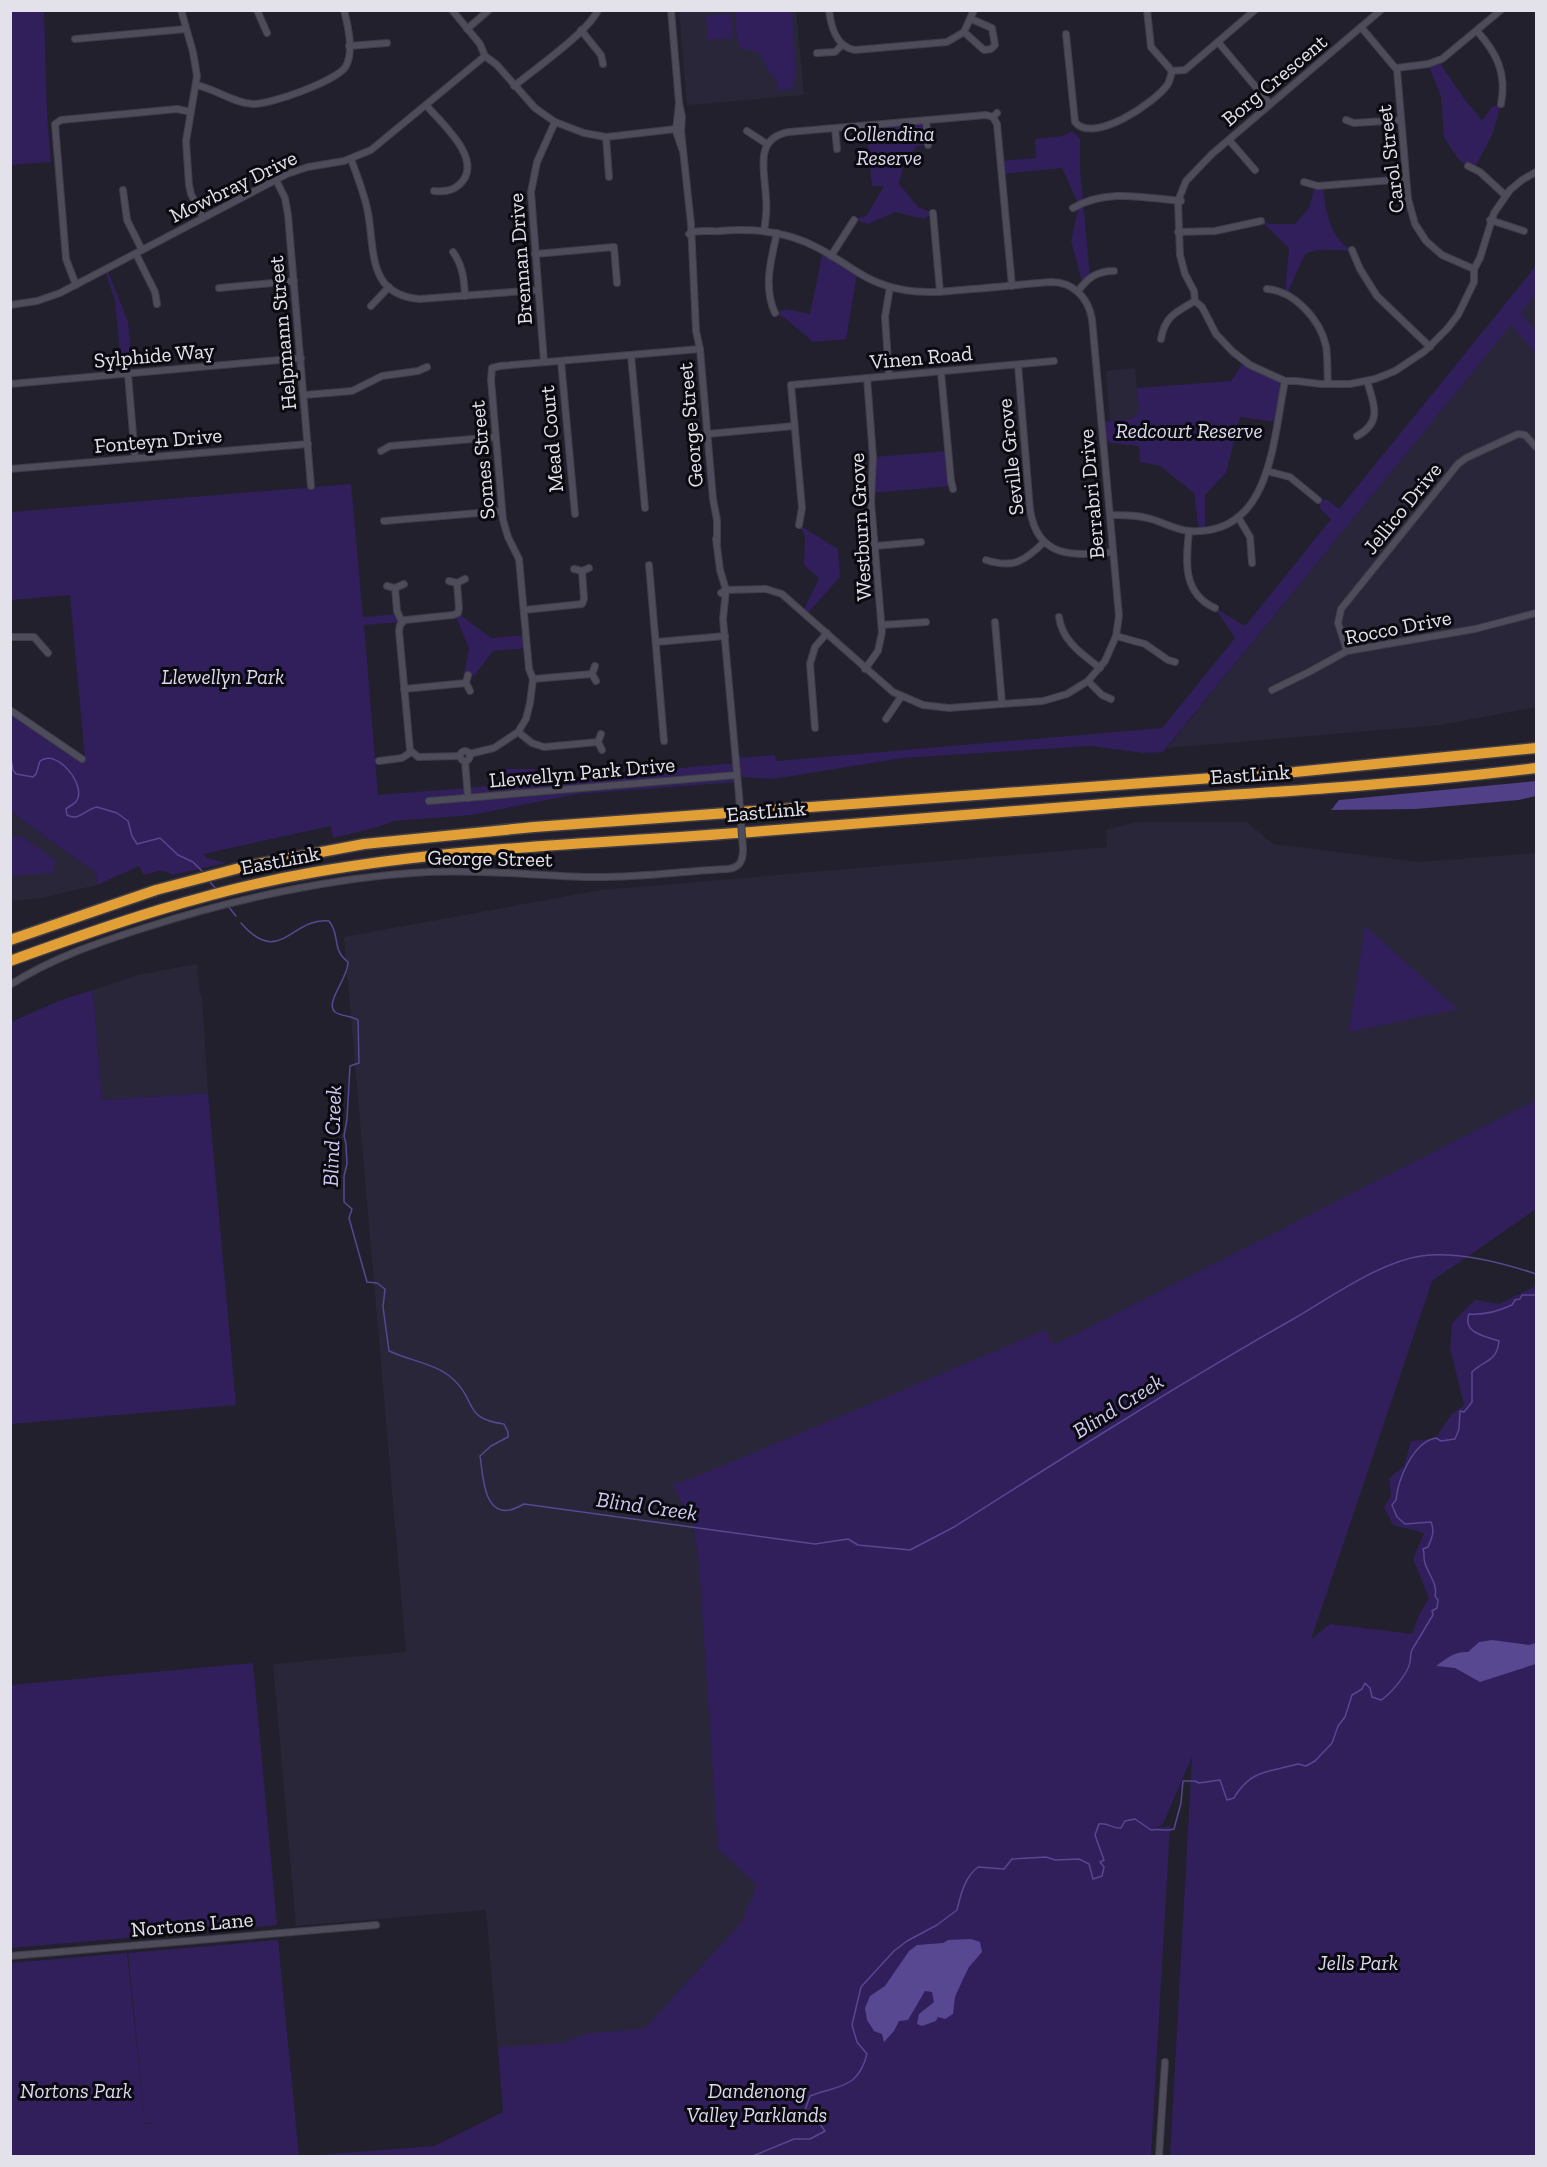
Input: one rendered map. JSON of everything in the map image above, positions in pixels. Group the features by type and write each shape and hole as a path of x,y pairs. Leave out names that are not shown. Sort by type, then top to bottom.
{"highway":[{"name":"EastLink","path":"10,940 65,920 225,871 307,853 427,837 534,827 1295,772 1536,748"},
{"name":"EastLink","path":"10,962 128,919 195,899 354,865 449,854 1468,776 1536,768"},
{"path":"10,933 65,920"}],"street":[{"path":"181,10 195,64 196,85 186,141 189,184 191,194 203,218"},
{"path":"257,10 267,33"},
{"path":"196,85 248,103 270,102 337,76 348,63 349,46 344,10"},
{"path":"452,10 482,46 485,56 497,65 535,108 555,123 584,134 606,137 678,131"},
{"path":"467,29 489,10"},
{"path":"514,86 581,30 594,18 598,10"},
{"name":"George Street","path":"10,985 41,967 87,946 204,910 249,899 353,880 427,872 466,871 607,877 727,869 736,867 741,862 743,849 739,795 720,603 724,592 719,583 720,570 713,520 700,330 696,310 683,152 678,131 682,117 671,10"},
{"path":"829,10 832,29 842,45 855,50 944,42 964,32 974,10"},
{"path":"1147,10 1150,45 1172,71"},
{"path":"1172,71 1185,69 1255,10"},
{"name":"Borg Crescent","path":"1381,10 1202,164 1191,176 1180,201 1182,213 1178,231 1182,262 1194,291 1195,301 1204,310 1216,334 1233,352 1257,369 1285,381 1328,384 1367,381 1395,371 1430,347 1447,329 1463,306 1473,282 1474,269 1480,258 1490,220 1505,195 1522,180 1536,172"},
{"path":"1361,27 1396,68 1436,61 1450,53 1501,10"},
{"path":"964,32 984,50 991,49 994,45 992,28 971,19"},
{"path":"75,39 186,29"},
{"path":"581,30 601,55 603,64"},
{"path":"1477,31 1500,64 1503,84 1501,104"},
{"path":"1066,34 1075,128 1106,126 1128,117 1167,86 1172,71"},
{"path":"1218,42 1270,104"},
{"path":"349,46 387,43"},
{"path":"817,53 835,52 842,45"},
{"name":"Mowbray Drive","path":"10,305 46,299 276,180 303,168 351,159 380,144 485,56"},
{"name":"Carol Street","path":"1396,68 1410,210 1421,234 1442,255 1474,269"},
{"path":"426,105 464,151 468,164 465,177 456,187 443,192 434,191"},
{"path":"76,285 66,259 55,124 61,120 83,118 177,110 191,112"},
{"path":"764,231 766,207 763,158 767,144 781,134 995,115 1012,285"},
{"path":"926,120 928,145"},
{"path":"1346,120 1354,123 1401,120"},
{"name":"Brennan Drive","path":"544,362 531,208 532,184 539,154 555,123"},
{"path":"836,128 837,149"},
{"path":"747,131 767,144"},
{"path":"606,137 609,177"},
{"path":"1229,140 1255,170"},
{"path":"351,159 367,207 374,265 389,287 402,295 416,299 538,290"},
{"path":"1468,166 1480,172 1505,195"},
{"path":"1304,182 1318,186 1406,178"},
{"name":"Helpmann Street","path":"276,180 287,208 311,486"},
{"path":"123,190 127,220 142,250"},
{"path":"1073,208 1084,202 1128,195 1180,201"},
{"path":"933,213 940,292"},
{"path":"831,256 854,220"},
{"path":"1490,220 1524,231"},
{"path":"1178,231 1215,231 1252,221 1262,221"},
{"path":"691,234 764,231 777,233 809,243 857,274 890,287 919,292 1056,282 1078,291 1092,275 1114,271"},
{"path":"775,313 770,300 769,277 777,233"},
{"path":"535,254 614,247 617,284"},
{"path":"1352,249 1360,269 1377,296 1430,347"},
{"path":"453,252 463,273 465,296"},
{"path":"136,254 155,292 157,304"},
{"path":"219,288 294,281"},
{"path":"371,306 389,287"},
{"path":"889,376 885,317 890,287"},
{"path":"1267,289 1278,290 1290,296 1318,328 1325,344 1328,384"},
{"name":"Berrabri Drive","path":"724,592 766,589 782,594 887,688 922,705 949,708 1059,698 1088,681 1109,655 1116,636 1119,610 1092,319 1087,303 1078,291"},
{"path":"1161,339 1167,321 1195,301"},
{"name":"Somes Street","path":"518,732 528,712 533,679 529,669 519,559 505,528 502,511 490,374 492,368 700,349"},
{"path":"631,355 645,508"},
{"name":"Sylphide Way","path":"10,384 301,358"},
{"name":"Mead Court","path":"561,361 574,514"},
{"name":"Vinen Road","path":"794,426 791,385 1054,362"},
{"name":"Seville Grove","path":"1018,365 1031,514 1035,528 1044,542"},
{"path":"304,395 352,391 382,376 417,371 427,367"},
{"path":"941,372 953,489"},
{"path":"128,374 135,458"},
{"name":"Westburn Grove","path":"865,669 878,651 882,625 871,496 873,457 867,378"},
{"path":"1110,515 1142,516 1189,531 1213,528 1238,517 1256,498 1267,471 1285,381"},
{"path":"1357,436 1371,426 1374,415 1367,381"},
{"path":"708,434 794,426 802,508 799,525"},
{"name":"Jellico Drive","path":"1347,651 1338,622 1341,609 1458,464 1518,434 1525,435 1536,447"},
{"path":"381,451 390,446 496,437"},
{"name":"Fonteyn Drive","path":"10,469 308,444"},
{"path":"1267,471 1287,476 1318,500"},
{"path":"384,521 502,511"},
{"path":"1238,517 1250,537 1252,563"},
{"path":"1189,531 1186,561 1191,582 1199,598 1215,608"},
{"path":"875,546 921,542"},
{"path":"986,560 999,564 1017,562 1026,558 1044,542 1056,550 1069,554 1113,552"},
{"path":"649,565 664,741"},
{"path":"574,569 582,571 589,568"},
{"path":"524,610 582,604 584,599 582,571"},
{"path":"449,581 457,583 465,579"},
{"path":"402,622 456,614 459,608 457,583"},
{"path":"387,586 395,588 404,584"},
{"path":"395,588 397,611 402,622 399,631 411,752 418,757 463,758"},
{"name":"Rocco Drive","path":"1272,690 1347,651 1478,628 1536,613"},
{"path":"1059,617 1062,631 1069,641 1100,668"},
{"path":"882,625 926,622"},
{"path":"995,622 1002,704"},
{"path":"815,728 811,659 815,647 826,633"},
{"path":"656,642 725,636"},
{"path":"1116,636 1141,643 1175,662"},
{"path":"10,637 34,638 48,653"},
{"path":"592,674 595,666"},
{"path":"533,679 592,674"},
{"path":"592,674 596,681"},
{"path":"468,675 466,683 470,691"},
{"path":"1088,681 1102,695 1111,699"},
{"path":"404,689 466,683"},
{"path":"886,719 902,697"},
{"path":"10,710 82,759"},
{"path":"468,798 464,751 469,754 494,748 518,732 532,743 542,746 598,742"},
{"path":"601,734 598,742 602,750"},
{"path":"379,761 402,758 411,752"},
{"name":"Llewellyn Park Drive","path":"429,801 737,775"},
{"name":"Nortons Lane","path":"10,1956 375,1925"},
{"path":"1158,2157 1165,2062"}],"shaded area":[{"path":"679,11 796,11 804,95 687,105"},
{"path":"1536,293 1536,707 1440,725 1167,748"},
{"path":"1135,368 1139,411 1132,419 1110,421 1106,371"},
{"path":"1536,781 1536,796 1519,800 1416,809 1331,810 1339,800"},
{"path":"11,812 96,873 97,885 41,898 11,901"},
{"path":"1138,822 1247,822 1273,844 1419,862 1536,853 1536,1209 1432,1281 1311,1640 507,2156 486,1910 296,1926 273,1664 406,1652 344,937 601,890 1107,847 1106,830"},
{"path":"197,964 200,995 202,995 208,1093 102,1100 93,990 138,975"},
{"path":"1492,1640 1529,1645 1536,1643 1536,1664 1480,1682 1455,1668 1436,1666 1455,1654 1468,1652 1479,1642"},
{"path":"971,1939 980,1942 982,1952 969,1967 963,1979 955,1997 953,2014 945,2019 938,2017 936,2021 922,2026 917,2024 919,2014 934,2002 932,1992 925,1991 908,2020 899,2021 884,2042 882,2034 874,2031 867,2020 865,2008 870,1996 885,1986 909,1951 917,1945"}],"green space":[{"path":"10,11 44,11 51,162 11,165"},
{"path":"735,11 792,11 796,79 793,79 794,89 778,90 778,80 771,74 760,55 741,48 737,41"},
{"path":"731,14 733,38 708,40 706,16"},
{"path":"1438,60 1465,100 1482,120 1492,107 1501,104 1493,133 1474,169 1459,160 1444,137 1441,96 1428,64"},
{"name":"Collendina Reserve","path":"926,120 928,145 917,146 904,162 899,184 918,207 933,213 923,219 895,212 868,224 854,220 867,215 884,186 872,186 866,125"},
{"path":"1072,131 1080,138 1080,168 1090,277 1083,285 1071,241 1079,205 1062,168 1002,174 1001,161 1036,158 1035,139 1063,136"},
{"path":"1315,185 1323,185 1327,213 1333,230 1344,245 1352,250 1323,250 1305,254 1287,294 1285,293 1289,248 1261,221 1271,224 1295,224 1309,208"},
{"path":"823,251 857,274 846,339 813,342 785,318 775,313 786,309 810,314"},
{"name":"Llewellyn Park","path":"1536,266 1536,293 1521,313 1536,331 1536,354 1511,325 1163,752 1144,753 1090,746 903,758 773,779 738,777 738,782 577,794 472,815 394,821 333,838 331,826 203,854 208,858 226,863 172,875 162,871 144,875 139,866 97,885 96,873 11,812 11,710 85,759 70,595 11,600 11,512 351,484 363,617 398,614 402,622 364,625 378,795 504,785 503,769 535,769 536,781 736,763 736,758 775,755 776,761 1162,728 1235,638 1215,608 1245,626 1331,519 1321,510 1318,500 1328,500 1339,509"},
{"path":"107,269 128,322 133,373 122,374 115,301 105,270"},
{"name":"Redcourt Reserve","path":"1244,361 1282,380 1276,422 1240,417 1226,473 1205,495 1205,530 1199,531 1194,493 1160,466 1140,462 1139,446 1103,442 1101,422 1132,419 1139,411 1137,388 1231,381"},
{"path":"948,451 952,486 871,493 873,457"},
{"path":"799,525 838,549 840,577 806,615 803,612 819,578 804,565 805,536"},
{"path":"458,613 491,638 526,635 527,648 493,651 474,676 464,674 469,648 455,615"},
{"path":"22,836 56,861 53,873 11,876 11,837"},
{"path":"1365,926 1458,1009 1349,1032"},
{"path":"93,990 102,1100 208,1093 236,1405 11,1424 11,1022 61,1000"},
{"path":"1536,1100 1536,1209 1432,1281 1311,1639 1330,1624 1412,1634 1429,1598 1413,1559 1424,1533 1393,1525 1384,1507 1391,1496 1389,1478 1404,1466 1411,1441 1435,1439 1451,1415 1464,1405 1450,1348 1452,1323 1475,1300 1499,1304 1536,1286 1536,2156 1170,2156 1192,1757 1163,1824 1155,1828 1170,1826 1151,2156 305,2156 434,2146 503,2112 498,2047 564,2043 588,2033 644,2029 741,1923 757,1885 718,1849 699,1564 694,1528 672,1483 679,1483 727,1464 1045,1330 1054,1345"},
{"path":"253,1663 277,1925 11,1948 11,1685"},
{"name":"Nortons Park","path":"278,1940 299,2156 11,2156 11,1963 127,1953 145,2124 152,2123 145,2123 128,1953"}],"waterway":[{"name":"Blind Creek","path":"10,752 13,770 16,774 33,777 40,761 47,758 55,760 69,770 78,786 79,794 76,802 66,809 67,815 79,816 97,807 117,813 128,821 137,844 160,838 178,855 193,862 204,873"},
{"name":"Blind Creek","path":"210,882 217,890"},
{"name":"Blind Creek","path":"228,906 236,916"},
{"name":"Blind Creek","path":"241,923 254,936 266,941 276,941 316,922 329,921 333,927 340,952 348,962 332,1008 337,1013 358,1020 359,1063 350,1066 344,1136 347,1164 344,1176 344,1202 352,1209 349,1218 367,1282 377,1283 385,1289 383,1307 389,1351 447,1374 461,1388 476,1413 491,1422 504,1424 508,1437 491,1446 480,1456 489,1500 501,1510 512,1510 524,1504 815,1544 848,1539 858,1545 910,1550 954,1527 1209,1368 1356,1281 1389,1265 1421,1256 1449,1255 1494,1262 1536,1274"},
{"path":"753,2156 794,2139 810,2139 825,2131 805,2110 810,2096 853,2080 863,2065 867,2054 857,2042 852,2025 861,1987 894,1951 957,1910 967,1881 978,1867 1004,1869 1012,1859 1046,1857 1055,1860 1079,1859 1089,1864 1093,1879 1102,1876 1104,1867 1100,1862 1104,1860 1095,1835 1099,1824 1121,1828 1125,1821 1135,1819 1151,1830 1174,1829 1181,1803 1183,1781 1199,1783 1220,1780 1227,1800 1234,1798 1240,1789 1254,1777 1298,1764 1306,1766 1315,1761 1332,1743 1338,1726 1345,1717 1352,1695 1362,1689 1365,1683 1370,1688 1372,1697 1381,1700 1394,1688 1409,1666 1412,1650 1433,1615 1432,1611 1437,1608 1438,1600 1435,1596 1434,1583 1424,1561 1423,1549 1428,1547 1433,1531 1431,1522 1405,1524 1397,1517 1392,1505 1396,1500 1403,1472 1420,1446 1436,1438 1441,1441 1455,1439 1459,1429 1460,1411 1464,1412 1472,1402 1472,1372 1496,1353 1499,1341 1472,1330 1469,1326 1469,1314 1496,1311 1512,1305 1522,1295 1536,1295"}],"park label":[{"name":"Jells Park","path":"1358,1962"},
{"name":"Dandenong Valley Parklands","path":"757,2102"}]}
